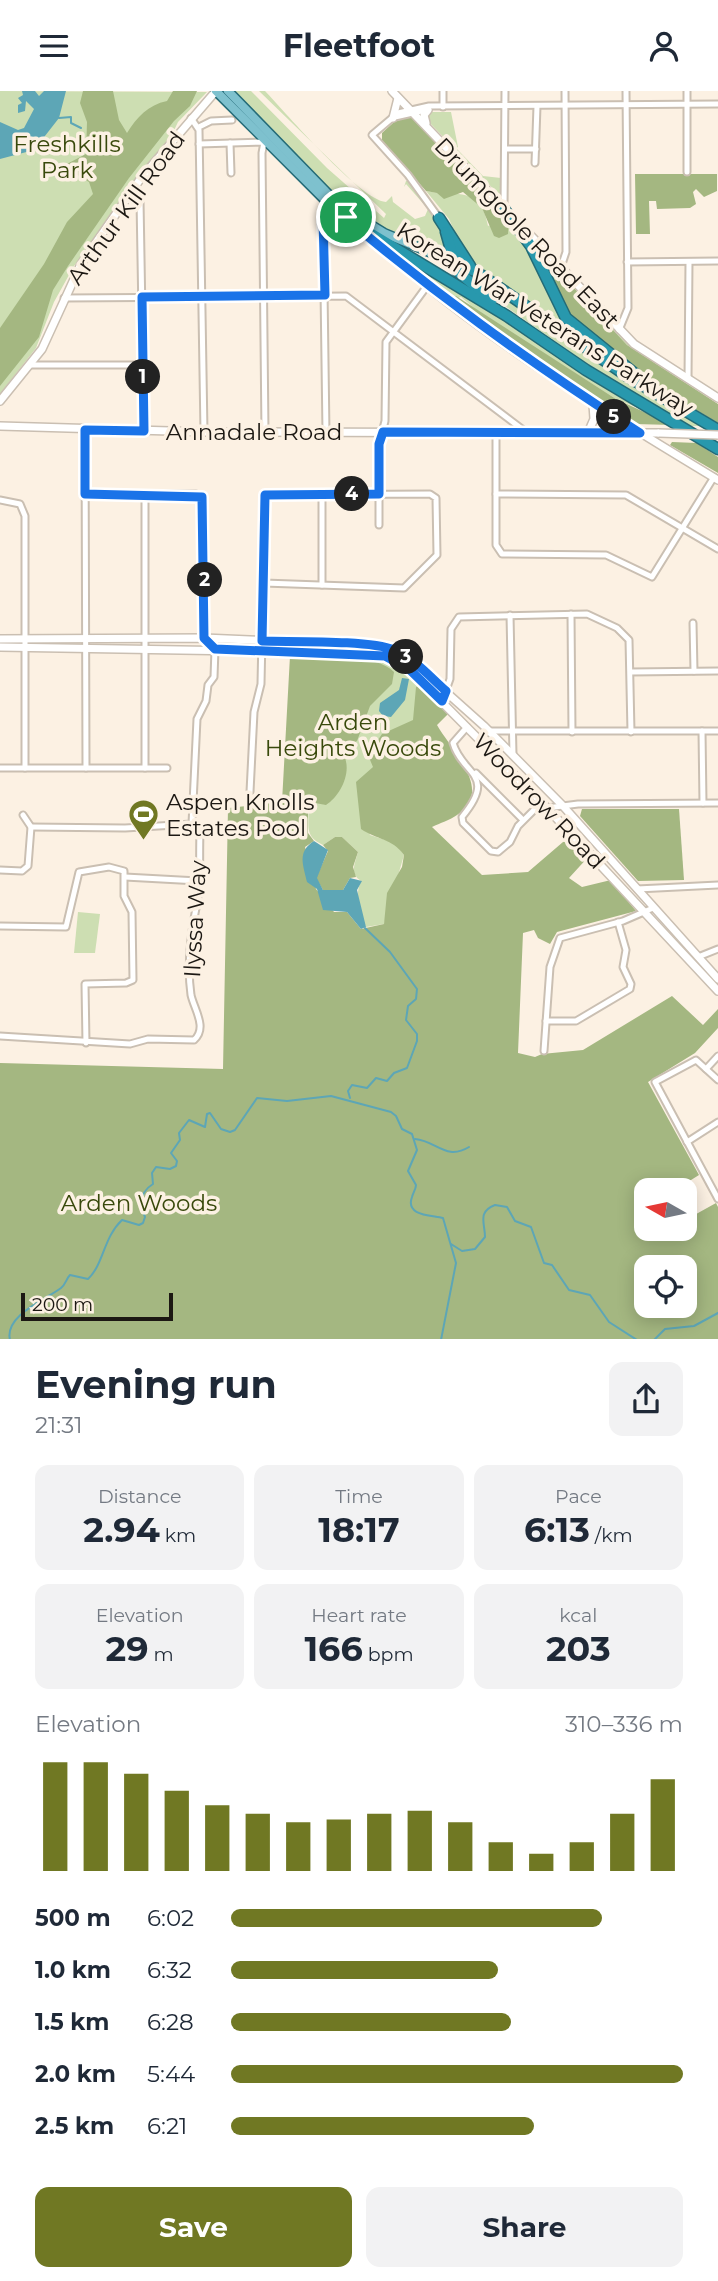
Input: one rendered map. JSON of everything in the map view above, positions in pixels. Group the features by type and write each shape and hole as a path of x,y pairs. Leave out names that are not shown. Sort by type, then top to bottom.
{"highway":[{"path":"505,209 529,242 555,301 570,322 636,375 701,420"},
{"path":"439,218 458,252 475,271"},
{"name":"Korean War Veterans Parkway","path":"352,222 718,449"},
{"path":"446,232 453,262 463,278 553,348"},
{"name":"Korean War Veterans Parkway","path":"453,262 475,271 627,376 718,432"}],"main road":[{"path":"216,91 264,142 352,222"},
{"path":"228,91 340,206 376,229 453,262"},
{"path":"431,253 445,250 446,232 439,218"}],"street":[{"name":"Arthur Kill Road","path":"0,401 32,365 46,342 81,264 141,179 216,91"},
{"name":"Drumgoole Road East","path":"440,107 443,91"},
{"path":"505,91 505,209"},
{"path":"561,267 566,252 565,91"},
{"path":"620,330 628,311 626,91"},
{"path":"687,91 687,172"},
{"path":"393,118 395,94"},
{"name":"Drumgoole Road East","path":"395,94 620,330 650,356 718,398"},
{"path":"439,218 408,175 372,135 393,118 412,111 440,107 718,104"},
{"path":"535,163 537,106"},
{"path":"412,111 440,107"},
{"path":"427,127 424,115 428,110"},
{"path":"191,118 199,127 204,432"},
{"path":"199,127 211,121 232,120"},
{"path":"536,140 545,140"},
{"path":"199,144 264,142 265,432"},
{"path":"230,143 230,173"},
{"path":"506,149 536,149"},
{"path":"135,190 140,200 144,431"},
{"path":"326,433 323,218 328,203"},
{"path":"352,222 427,286 519,354 593,404 716,478 652,577 606,555 499,553 496,545 496,432"},
{"path":"688,379 689,261"},
{"path":"627,262 718,261"},
{"path":"379,525 379,444 383,432 385,346 427,286"},
{"path":"64,297 325,295 351,299 526,432"},
{"path":"32,365 143,365"},
{"path":"588,433 594,419 593,404"},
{"name":"Annadale Road","path":"0,426 204,432 718,432"},
{"path":"85,430 86,768"},
{"path":"85,494 196,494 204,499 204,638 215,649"},
{"path":"145,494 145,768"},
{"path":"322,494 322,585"},
{"path":"496,494 626,495 718,549"},
{"path":"250,792 254,712 261,684 265,495 435,496 437,555 404,588 264,583"},
{"path":"0,500 20,504 25,516 25,768"},
{"path":"442,701 450,679 450,632 453,622 467,614 570,614 597,617 625,634 630,644 631,732"},
{"path":"570,614 572,732"},
{"path":"510,615 513,755"},
{"path":"694,623 694,671"},
{"name":"Woodrow Road","path":"0,639 25,643 85,643 204,638 369,645 393,650 409,659 446,691 513,755 563,806 718,979"},
{"name":"Woodrow Road","path":"0,647 25,643"},
{"name":"Woodrow Road","path":"85,643 143,648 385,656 409,669 544,806 718,991"},
{"name":"Ilyssa Way","path":"0,1036 130,1044 148,1039 198,1038 199,1016 191,993 192,918 198,881 200,833 192,824 197,719 206,701 208,685 214,677 215,649"},
{"path":"631,672 718,671"},
{"path":"467,727 453,745 476,773 523,820"},
{"path":"489,731 718,731"},
{"path":"702,731 703,803"},
{"path":"0,768 167,768"},
{"path":"476,773 475,799 462,821 491,851 501,851 523,820 544,806 718,803"},
{"path":"0,870 27,868 31,827 23,815"},
{"path":"31,827 125,828 192,824"},
{"path":"0,926 66,927 79,872 120,867 125,877 124,896 132,912 132,980 126,983 85,985 86,1042"},
{"path":"125,877 198,881"},
{"path":"637,889 718,885"},
{"path":"544,1051 550,967 559,940 565,935 645,914 653,908"},
{"path":"546,1021 576,1021 630,989 631,983 623,967 626,950 618,922"},
{"path":"688,962 718,949"},
{"path":"706,1069 718,1056"},
{"path":"718,1080 696,1060 654,1082 718,1199"},
{"path":"687,1142 718,1122"}],"green space":[{"name":"Freshkills Park","path":"0,91 207,92 178,122 170,139 74,266 54,302 36,348 0,394"},
{"path":"83,91 113,91 119,120 127,133 154,105 167,101 173,91 197,91 190,106 174,121 129,178 68,266 53,290 39,337 0,386 0,328 44,264 67,222 93,194 89,182 63,166 86,154 87,122 80,103"},
{"path":"234,91 251,91 327,168 384,218 386,214 348,177 374,198 386,202 392,196 393,202 415,219 425,216 428,209 406,184 404,187 406,181 410,181 438,223 445,248 435,251 392,234 347,208"},
{"path":"259,91 265,91 318,148"},
{"path":"430,112 451,112 458,147 456,148 483,176 501,178 502,198 427,120"},
{"path":"412,116 509,218 508,234 499,238 494,236 482,208 463,192 444,199 437,193 426,191 382,141 382,133 394,122"},
{"path":"635,174 717,174 717,191 704,197 696,189 693,192 696,204 690,208 657,209 656,201 649,201 650,234 636,234"},
{"path":"426,191 472,198 479,204 488,226 509,218 581,338 473,265 464,253 449,219"},
{"path":"386,246 502,318 611,392 655,415 616,399 480,313 461,297 452,300"},
{"path":"535,246 637,351 718,404 627,345 563,276 553,282"},
{"path":"459,266 709,426 688,426 588,364 479,288"},
{"path":"563,276 627,345 718,404 718,423 653,384 601,346 570,318 553,281"},
{"path":"456,296 616,399 672,425 635,424 524,353 452,300"},
{"path":"672,442 697,443 718,457 718,473 670,445"},
{"name":"Arden Heights Woods","path":"290,656 390,663 405,669 421,684 418,804 360,804 370,835 395,843 404,855 384,924 366,927 362,916 358,898 361,881 354,871 358,852 342,837 335,837 323,845 310,834 308,807 313,804"},
{"name":"Arden Woods","path":"290,656 345,657 386,666 394,672 392,684 370,706 357,741 348,746 345,758 347,771 340,790 326,805 315,803 308,807 308,833 314,841 305,847 316,889 334,912 347,912 361,929 384,924 387,893 402,867 404,855 389,842 361,829 356,782 373,767 368,755 382,734 413,720 416,687 421,684 450,712 437,725 460,758 471,783 472,794 468,805 454,817 432,827 482,875 528,872 570,836 590,855 569,878 582,887 611,880 636,911 557,932 550,944 538,938 534,930 523,933 518,1053 535,1057 583,1050 672,996 703,1025 718,1009 718,1028 695,1053 648,1082 699,1175 694,1178 634,1178 634,1241 697,1241 697,1214 716,1203 718,1339 0,1339 0,1063 223,1069 228,808 282,802"},
{"path":"582,809 679,809 684,880 638,881 580,816"},
{"path":"335,837 342,837 358,852 353,867 356,877 350,878 343,890 323,890 316,878 328,851 323,845"},
{"path":"78,912 100,914 95,953 74,953"}],"water":[{"path":"22,91 35,91 39,96 44,91 66,91 59,118 34,150 0,159 0,122 18,130 24,128 34,109 26,101 25,111 18,113 18,105 22,103 18,98 23,95"},
{"path":"402,678 409,679 405,700 391,717 383,716 379,711 380,703 399,690"},
{"path":"314,841 328,850 317,878 323,890 343,890 350,878 362,881 357,890 366,927 361,929 347,912 323,910 317,889 307,882 303,864 303,854"}],"waterway":[{"path":"59,118 71,117 71,123 81,128"},
{"path":"350,1098 348,1091 352,1085 367,1088 376,1078 387,1081 394,1073 407,1068 417,1041 417,1034 406,1020 408,1006 416,999 417,989 390,952 365,928"},
{"path":"10,1339 13,1323 20,1315 61,1288 70,1275 88,1279 122,1220 139,1225 143,1223 145,1217 142,1198 153,1184 152,1173 156,1167 170,1169 176,1166 177,1161 171,1153 180,1140 179,1133 189,1120 205,1127 207,1114 210,1113 221,1129 230,1132 235,1130 257,1098 287,1101 331,1096 391,1112 402,1129 412,1134 417,1150 408,1171 416,1185 412,1208 420,1213 443,1218 456,1263 441,1339"},
{"path":"415,1139 454,1152 469,1147"},
{"path":"451,1244 462,1251 475,1249 485,1237 483,1218 486,1211 495,1205 507,1207 515,1221 531,1227 544,1263 552,1265 569,1290 590,1295 609,1322 635,1339"},
{"path":"655,1339 665,1329 694,1326 718,1313"}],"place":[{"name":"Aspen Knolls Estates Pool","path":"143,842"}],"route":[{"path":"328,203 346,217 391,257 469,318 558,381 640,433 383,432 379,444 379,494 265,495 262,641 369,645 393,650 409,659 446,691 442,701 409,669 385,656 215,649 204,638 204,499 196,494 85,494 85,430 144,431 142,297 325,295 323,218 328,203"}]}
